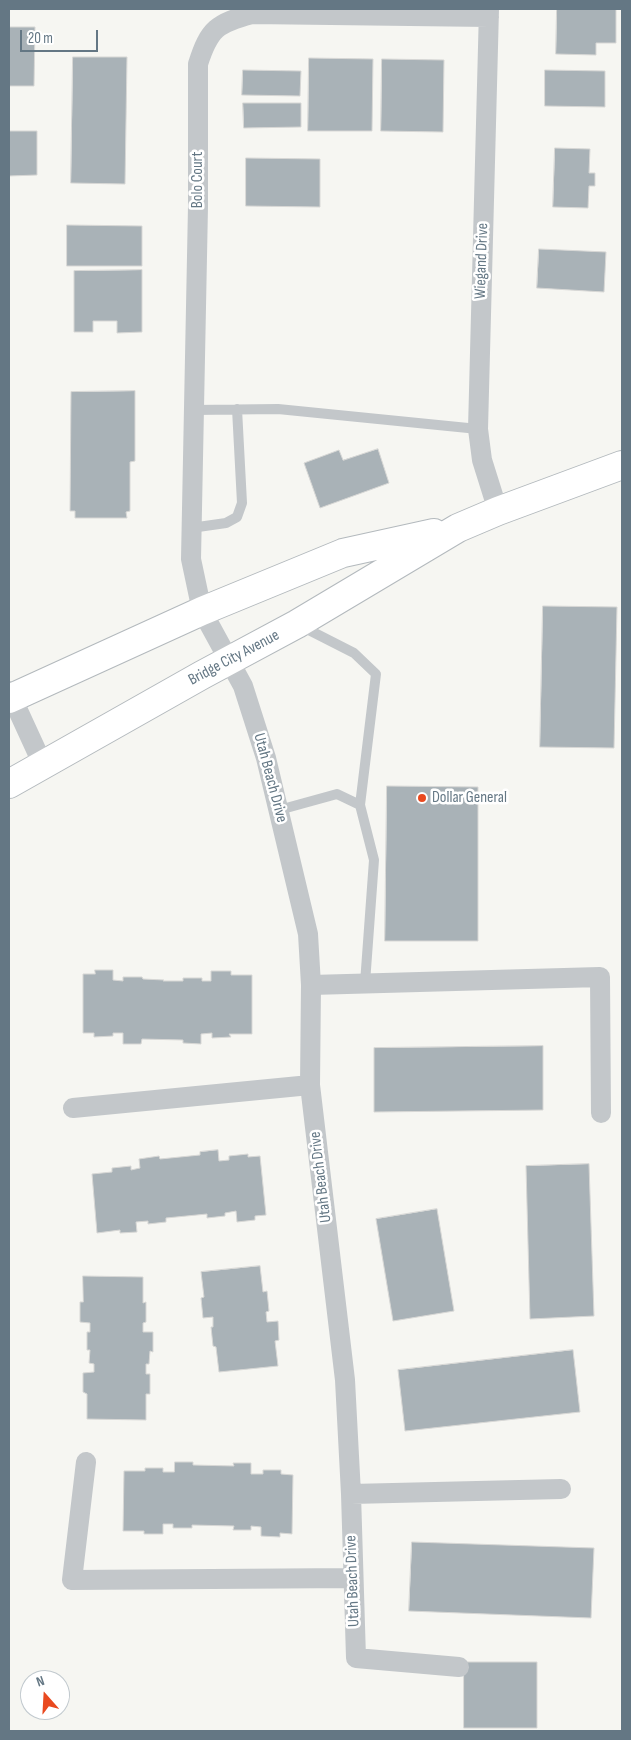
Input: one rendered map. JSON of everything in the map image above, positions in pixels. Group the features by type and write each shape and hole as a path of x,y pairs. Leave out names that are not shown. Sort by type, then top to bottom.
{"main road":[{"name":"Bridge City Avenue","path":"9,784 229,660 297,624 458,528 498,511 622,465"},
{"name":"Bridge City Avenue","path":"10,696 202,611 343,553 458,528"}],"street":[{"name":"Bolo Court","path":"202,611 191,559 191,528 198,206 198,64 204,44 214,30 230,20 252,14 489,13"},
{"name":"Wiegand Drive","path":"489,13 478,429 482,460 498,511"},
{"name":"Utah Beach Drive","path":"202,611 243,686 266,758 308,934 311,985 310,1085 345,1380 356,1658 459,1667"},
{"path":"10,696 43,765"},
{"path":"311,985 600,977 601,1113"},
{"path":"73,1108 310,1085"},
{"path":"86,1462 72,1580 352,1578"},
{"path":"351,1494 561,1489"}],"lane":[{"path":"191,528 226,523 237,518 242,503 237,409"},
{"path":"194,410 278,409 478,429"},
{"path":"297,624 354,653 376,674 360,805 374,860 365,983"},
{"path":"279,810 338,794 360,805"}],"building":[{"path":"557,9 616,9 616,43 596,43 596,55 556,54"},
{"path":"9,27 35,27 34,86 9,86"},
{"path":"73,57 127,57 125,184 71,183"},
{"path":"309,58 373,59 372,131 308,131"},
{"path":"382,59 444,60 443,132 381,131"},
{"path":"243,70 301,71 300,96 242,95"},
{"path":"545,70 605,71 605,107 545,106"},
{"path":"243,103 301,103 301,127 244,128"},
{"path":"9,131 37,131 37,175 9,176"},
{"path":"555,148 590,149 589,173 595,173 595,186 589,186 588,208 553,207"},
{"path":"246,158 320,159 320,207 246,206"},
{"path":"67,225 142,226 142,266 67,266"},
{"path":"539,249 606,252 604,292 537,288"},
{"path":"142,270 142,332 117,333 117,321 93,321 93,332 74,332 74,271"},
{"path":"135,391 135,461 130,462 130,511 126,512 127,518 75,518 75,511 70,511 71,392"},
{"path":"378,449 389,483 320,508 304,463 339,450 343,460"},
{"path":"543,606 617,607 614,748 540,747"},
{"path":"387,786 478,787 478,941 385,941"},
{"path":"95,970 113,970 113,980 123,981 123,977 142,977 143,979 163,981 183,981 183,978 202,978 202,981 211,981 211,971 231,971 231,975 252,975 252,1034 229,1034 231,1037 212,1038 212,1033 201,1034 201,1044 183,1043 183,1040 142,1039 141,1044 123,1044 123,1033 113,1033 113,1036 94,1037 94,1033 83,1033 83,974 95,974"},
{"path":"543,1046 543,1110 374,1112 374,1048"},
{"path":"218,1150 219,1161 229,1160 229,1156 248,1154 248,1157 260,1156 266,1215 255,1216 255,1220 237,1222 236,1211 225,1213 225,1216 207,1218 207,1214 166,1218 166,1222 148,1224 148,1221 136,1222 137,1232 120,1233 120,1230 97,1233 92,1174 112,1172 112,1168 131,1166 131,1170 140,1168 139,1159 159,1156 160,1159 200,1155 200,1152"},
{"path":"589,1164 594,1316 530,1319 526,1166"},
{"path":"437,1209 454,1311 393,1321 376,1219"},
{"path":"260,1266 263,1292 267,1291 269,1311 266,1312 267,1322 278,1321 279,1340 275,1341 278,1366 219,1372 216,1347 213,1346 211,1327 213,1327 213,1317 203,1318 201,1298 204,1297 201,1272"},
{"path":"83,1276 143,1277 143,1303 146,1302 146,1322 143,1323 143,1332 153,1332 153,1352 150,1351 149,1364 146,1364 146,1374 150,1374 150,1394 146,1394 146,1420 87,1419 87,1394 83,1392 83,1373 94,1372 94,1364 89,1363 90,1350 87,1350 87,1332 90,1332 90,1323 80,1322 80,1302 83,1302"},
{"path":"573,1350 580,1412 405,1431 398,1370"},
{"path":"175,1462 193,1462 193,1465 234,1466 233,1463 251,1463 251,1474 263,1474 263,1470 281,1470 281,1474 293,1475 292,1534 280,1533 280,1537 261,1536 261,1527 251,1526 251,1530 233,1530 234,1526 192,1525 192,1528 173,1528 173,1524 163,1524 163,1534 144,1534 144,1531 123,1531 124,1471 145,1471 145,1468 163,1468 163,1472 174,1472"},
{"path":"412,1542 594,1548 591,1618 409,1611"},
{"path":"464,1662 537,1662 537,1728 464,1728"}],"place":[{"name":"Dollar General","path":"422,798"}]}
